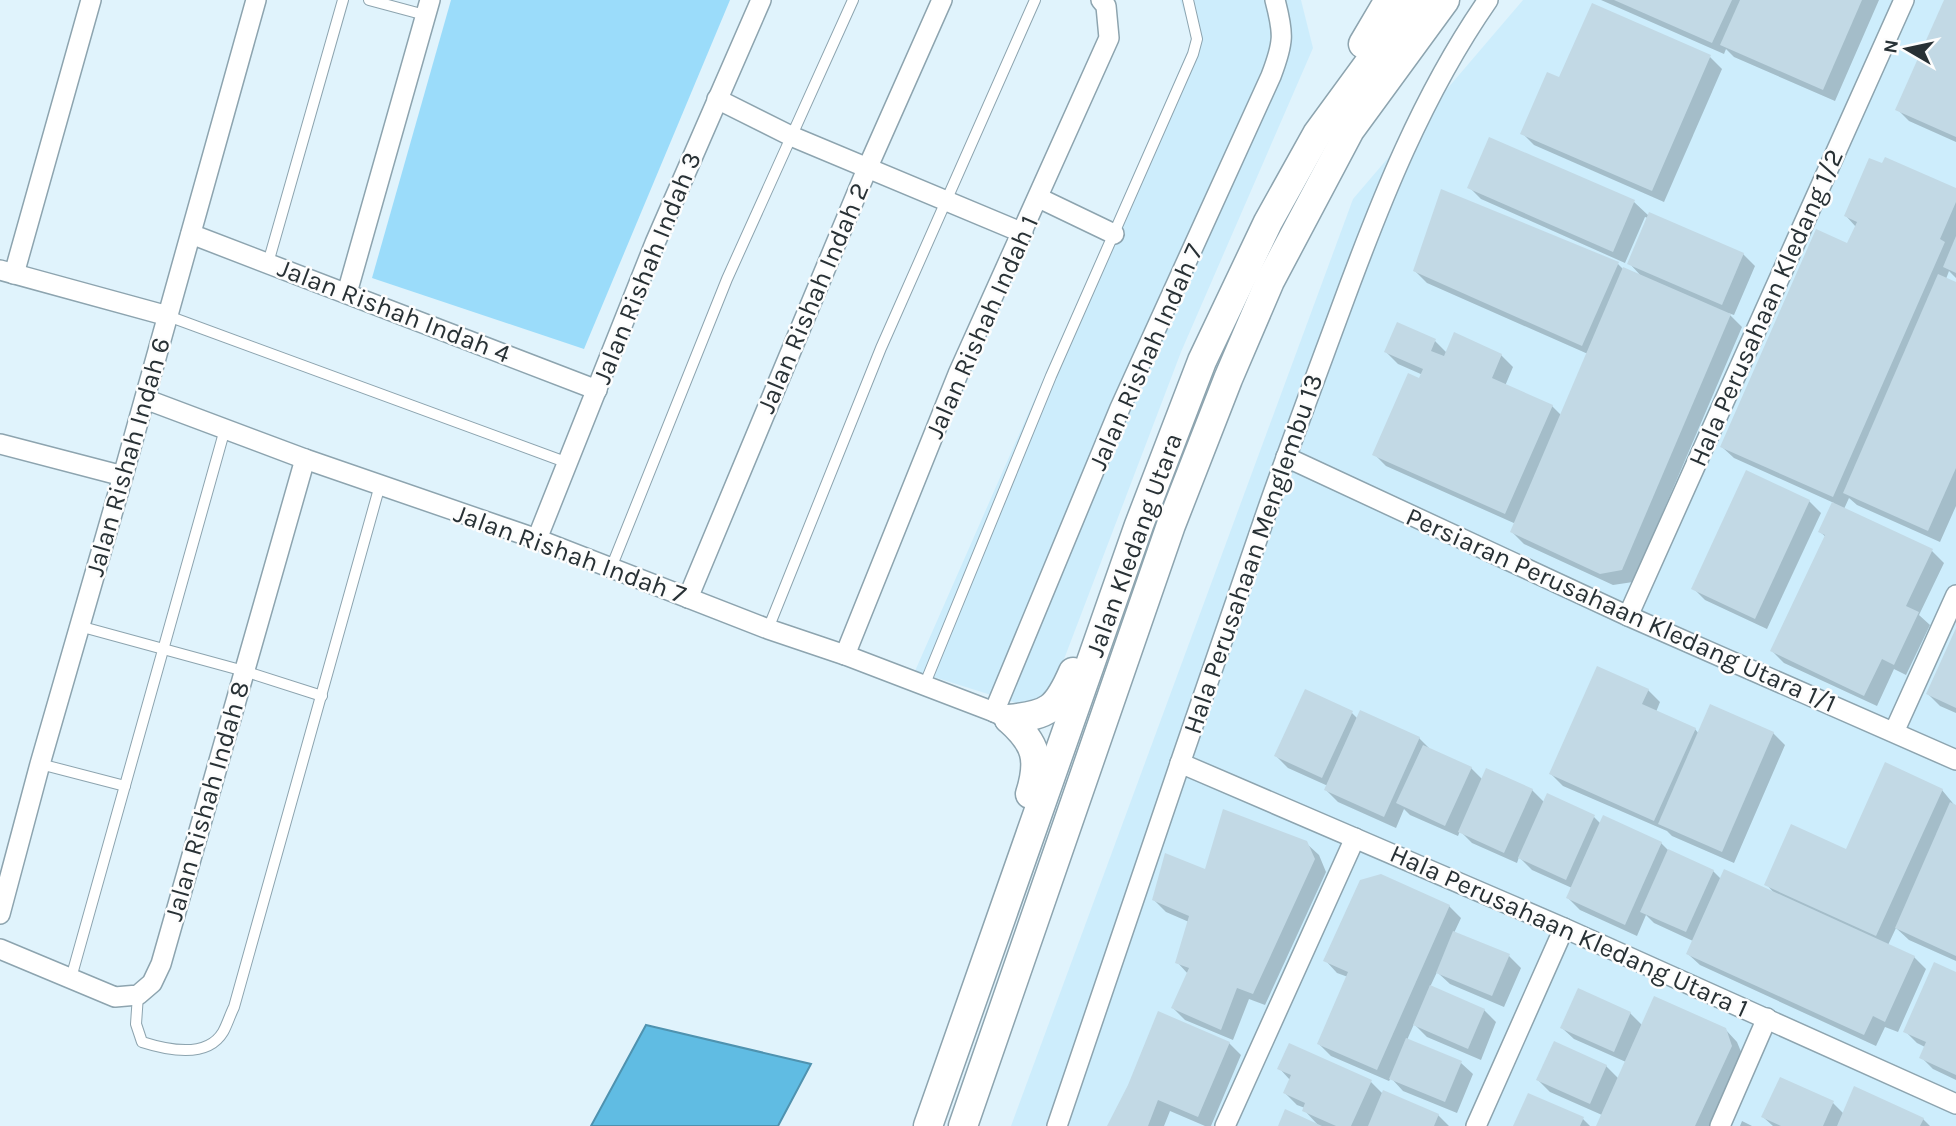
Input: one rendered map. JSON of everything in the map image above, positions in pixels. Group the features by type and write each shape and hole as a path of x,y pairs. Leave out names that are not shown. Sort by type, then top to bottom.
{"main road":[{"path":"1317,134 1342,80 1389,0"},
{"name":"Jalan Kledang Utara","path":"928,1126 1139,525 1202,362 1268,222 1317,134 1415,0"},
{"name":"Jalan Kledang Utara","path":"963,1126 1171,525 1270,281 1350,130 1446,0"},
{"path":"1001,715 1045,713 1056,705 1064,694 1100,596 1125,544 1139,525"},
{"path":"958,1038 978,947 1031,791 1036,768 1034,748 1020,730 1001,715"}],"street":[{"path":"91,0 7,272 168,316"},
{"name":"Jalan Rishah Indah 6","path":"0,914 256,0"},
{"name":"Jalan Rishah Indah 3","path":"537,539 655,243 761,0"},
{"name":"Jalan Rishah Indah 2","path":"688,598 867,169 942,0"},
{"name":"Jalan Rishah Indah 1","path":"845,655 958,374 1109,38 1106,6 1101,0"},
{"name":"Jalan Rishah Indah 7","path":"145,399 305,459 537,539 768,629 845,655 1001,715 1120,408 1281,51 1283,31 1275,0"},
{"name":"Hala Perusahaan Menglembu 13","path":"1057,1126 1286,457 1371,228 1413,127 1460,41 1488,0"},
{"name":"Hala Perusahaan Kledang 1/2","path":"1628,616 1904,0"},
{"path":"347,293 427,8"},
{"path":"717,99 791,136 1023,233"},
{"path":"1039,198 1114,234"},
{"name":"Jalan Rishah Indah 4","path":"191,234 597,390"},
{"path":"0,444 123,476"},
{"name":"Persiaran Perusahaan Kledang Utara 1/1","path":"1286,457 1628,616 1956,760"},
{"name":"Jalan Rishah Indah 8","path":"138,995 152,983 160,964 305,459"},
{"path":"1895,732 1956,595"},
{"name":"Hala Perusahaan Kledang Utara 1","path":"1180,763 1564,928 1956,1104"},
{"path":"1225,1126 1355,838"},
{"path":"1476,1126 1564,928"},
{"path":"0,948 115,997 138,995"},
{"path":"1720,1126 1768,1018"}],"lane":[{"path":"268,263 343,0"},
{"path":"369,0 427,8"},
{"path":"611,568 727,279 853,0"},
{"path":"768,629 881,348 1035,0"},
{"path":"924,686 1051,376 1193,54 1196,39 1188,0"},
{"path":"168,316 569,464"},
{"path":"71,978 225,429"},
{"path":"138,995 136,1024 142,1042 158,1047 193,1050 209,1047 222,1034 234,1007 380,485"},
{"path":"79,626 244,671 322,696"},
{"path":"40,764 125,786"}],"shaded area":[{"path":"451,0 730,0 584,349 372,278"},
{"path":"1180,0 1301,0 1313,48 1181,352 1058,675 1032,708 915,671 1193,39"},
{"path":"1523,0 1956,0 1956,1126 1011,1126 1353,199"},
{"path":"646,1025 811,1064 778,1126 591,1126"}],"building":[{"path":"1614,0 1732,0 1712,43"},
{"path":"1740,0 1862,0 1823,90 1720,45"},
{"path":"1944,0 1956,0 1956,137 1895,110"},
{"path":"1592,3 1711,55 1652,191 1520,134 1547,72 1559,77"},
{"path":"1489,137 1635,200 1613,252 1467,188"},
{"path":"1885,157 1956,188 1956,202 1940,239 1945,242 1833,497 1720,447 1816,229 1847,243 1857,222 1844,216 1869,158 1882,163"},
{"path":"1441,189 1619,262 1582,346 1413,271"},
{"path":"1649,212 1744,253 1722,305 1627,264"},
{"path":"1956,236 1956,273 1943,267"},
{"path":"1623,267 1731,314 1622,570 1600,574 1510,532"},
{"path":"1938,274 1956,282 1956,468 1928,531 1843,493"},
{"path":"1397,322 1436,339 1431,351 1444,356 1454,332 1502,354 1492,378 1553,405 1505,514 1372,455 1408,373 1419,378 1423,369 1384,352"},
{"path":"1746,470 1810,500 1755,619 1691,589"},
{"path":"1832,502 1933,549 1906,606 1919,612 1894,665 1882,659 1864,696 1770,651 1825,535 1818,532"},
{"path":"1956,628 1956,708 1926,694"},
{"path":"1597,666 1649,689 1642,704 1696,728 1654,821 1549,774"},
{"path":"1305,689 1353,711 1322,778 1274,756"},
{"path":"1710,704 1774,732 1722,852 1658,824"},
{"path":"1360,710 1420,737 1384,817 1324,790"},
{"path":"1423,745 1472,767 1445,826 1396,803"},
{"path":"1885,762 1943,789 1876,936 1764,885 1791,824 1846,849"},
{"path":"1486,768 1533,789 1504,853 1458,832"},
{"path":"1547,793 1595,815 1566,880 1518,858"},
{"path":"1950,802 1956,805 1956,956 1895,928"},
{"path":"1223,809 1307,841 1315,859 1253,994 1237,988 1221,1030 1171,1008 1189,968 1175,963 1189,916 1152,900 1165,853 1205,869"},
{"path":"1603,815 1662,842 1625,925 1566,898"},
{"path":"1668,849 1714,870 1686,932 1640,912"},
{"path":"1724,869 1915,956 1885,1022 1873,1016 1864,1035 1686,954"},
{"path":"1381,874 1450,905 1377,1070 1317,1044 1348,972 1323,961 1360,880"},
{"path":"1453,931 1510,954 1492,996 1436,973"},
{"path":"1934,962 1956,972 1956,1075 1919,1058 1926,1042 1903,1032"},
{"path":"1430,985 1485,1009 1468,1049 1413,1025"},
{"path":"1578,988 1631,1012 1614,1052 1560,1028"},
{"path":"1654,996 1726,1028 1732,1046 1695,1126 1596,1126"},
{"path":"1158,1011 1230,1042 1198,1117 1158,1100 1148,1126 1107,1126 1128,1085"},
{"path":"1406,1038 1462,1061 1445,1102 1389,1079"},
{"path":"1554,1041 1607,1065 1590,1104 1536,1080"},
{"path":"1289,1043 1372,1080 1351,1126 1336,1126 1302,1111 1305,1103 1283,1093 1291,1075 1277,1069"},
{"path":"1780,1077 1834,1101 1823,1126 1781,1126 1761,1117"},
{"path":"1854,1086 1924,1118 1920,1126 1837,1126"},
{"path":"1383,1090 1439,1114 1434,1126 1368,1126"},
{"path":"1528,1093 1584,1117 1580,1126 1513,1126"},
{"path":"1285,1109 1322,1126 1278,1126"}]}
